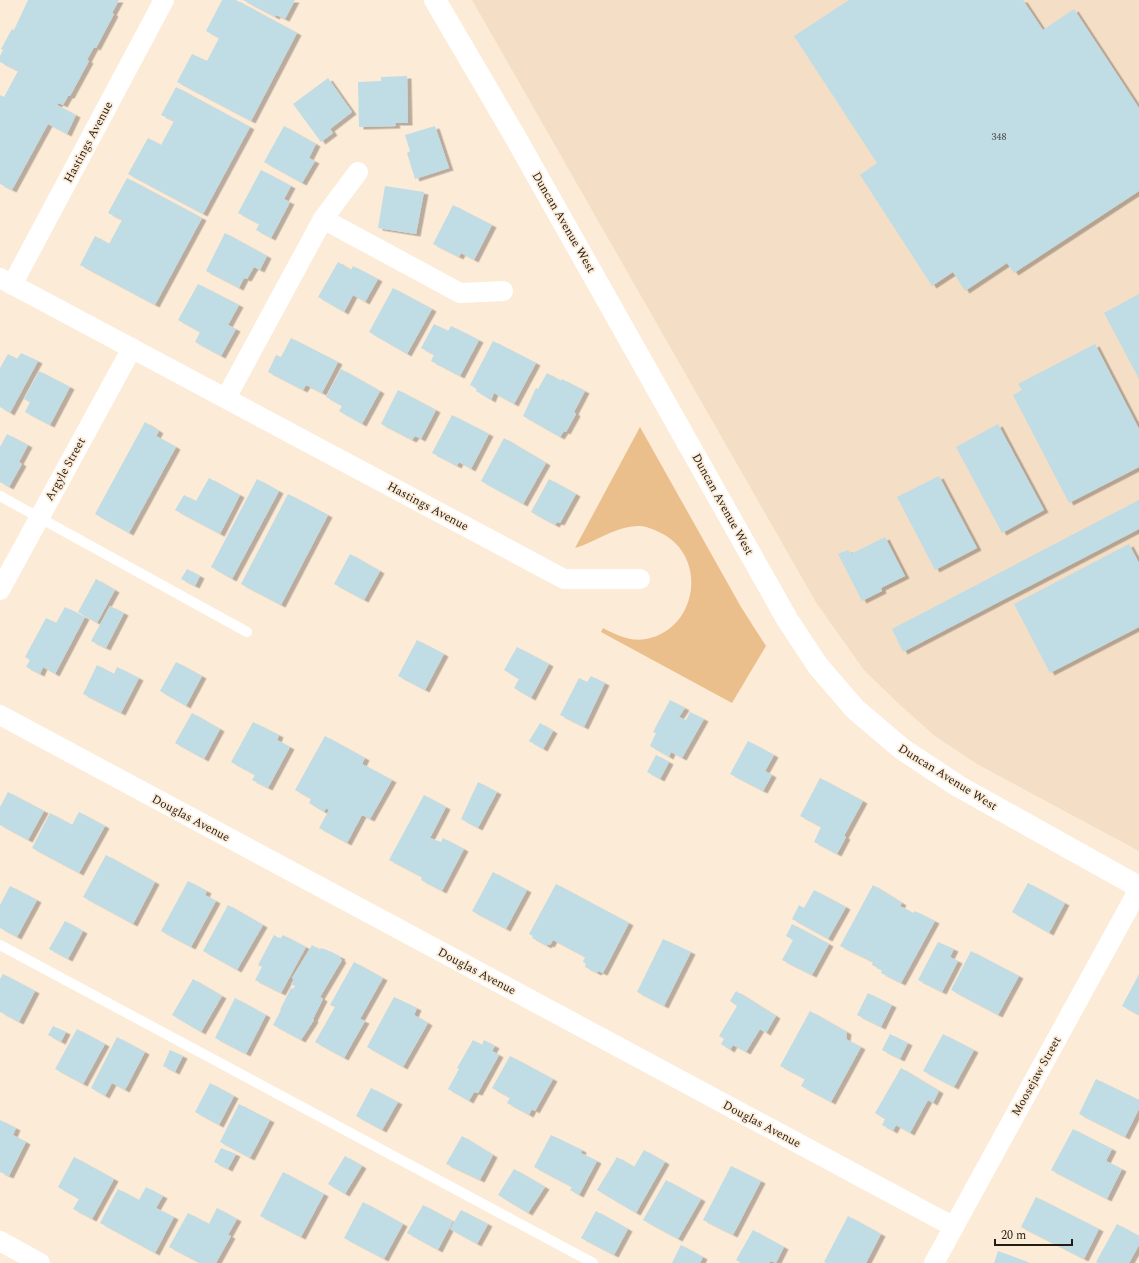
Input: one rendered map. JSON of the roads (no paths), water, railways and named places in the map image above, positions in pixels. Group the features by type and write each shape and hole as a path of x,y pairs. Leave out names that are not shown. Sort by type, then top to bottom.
{"street":[{"name":"Hastings Avenue","path":"164,0 6,281 564,579 640,579"},
{"name":"Duncan Avenue West","path":"435,0 517,140 787,618 818,666 855,709 902,749 958,786 1139,888"},
{"path":"226,398 323,219 358,172"},
{"path":"323,219 460,293 503,291"},
{"name":"Argyle Street","path":"0,590 132,348"},
{"name":"Douglas Avenue","path":"0,715 954,1227"},
{"name":"Moosejaw Street","path":"934,1263 1139,888"},
{"path":"0,1242 40,1263"}],"lane":[{"path":"0,496 247,632"},
{"path":"0,945 593,1263"}]}
